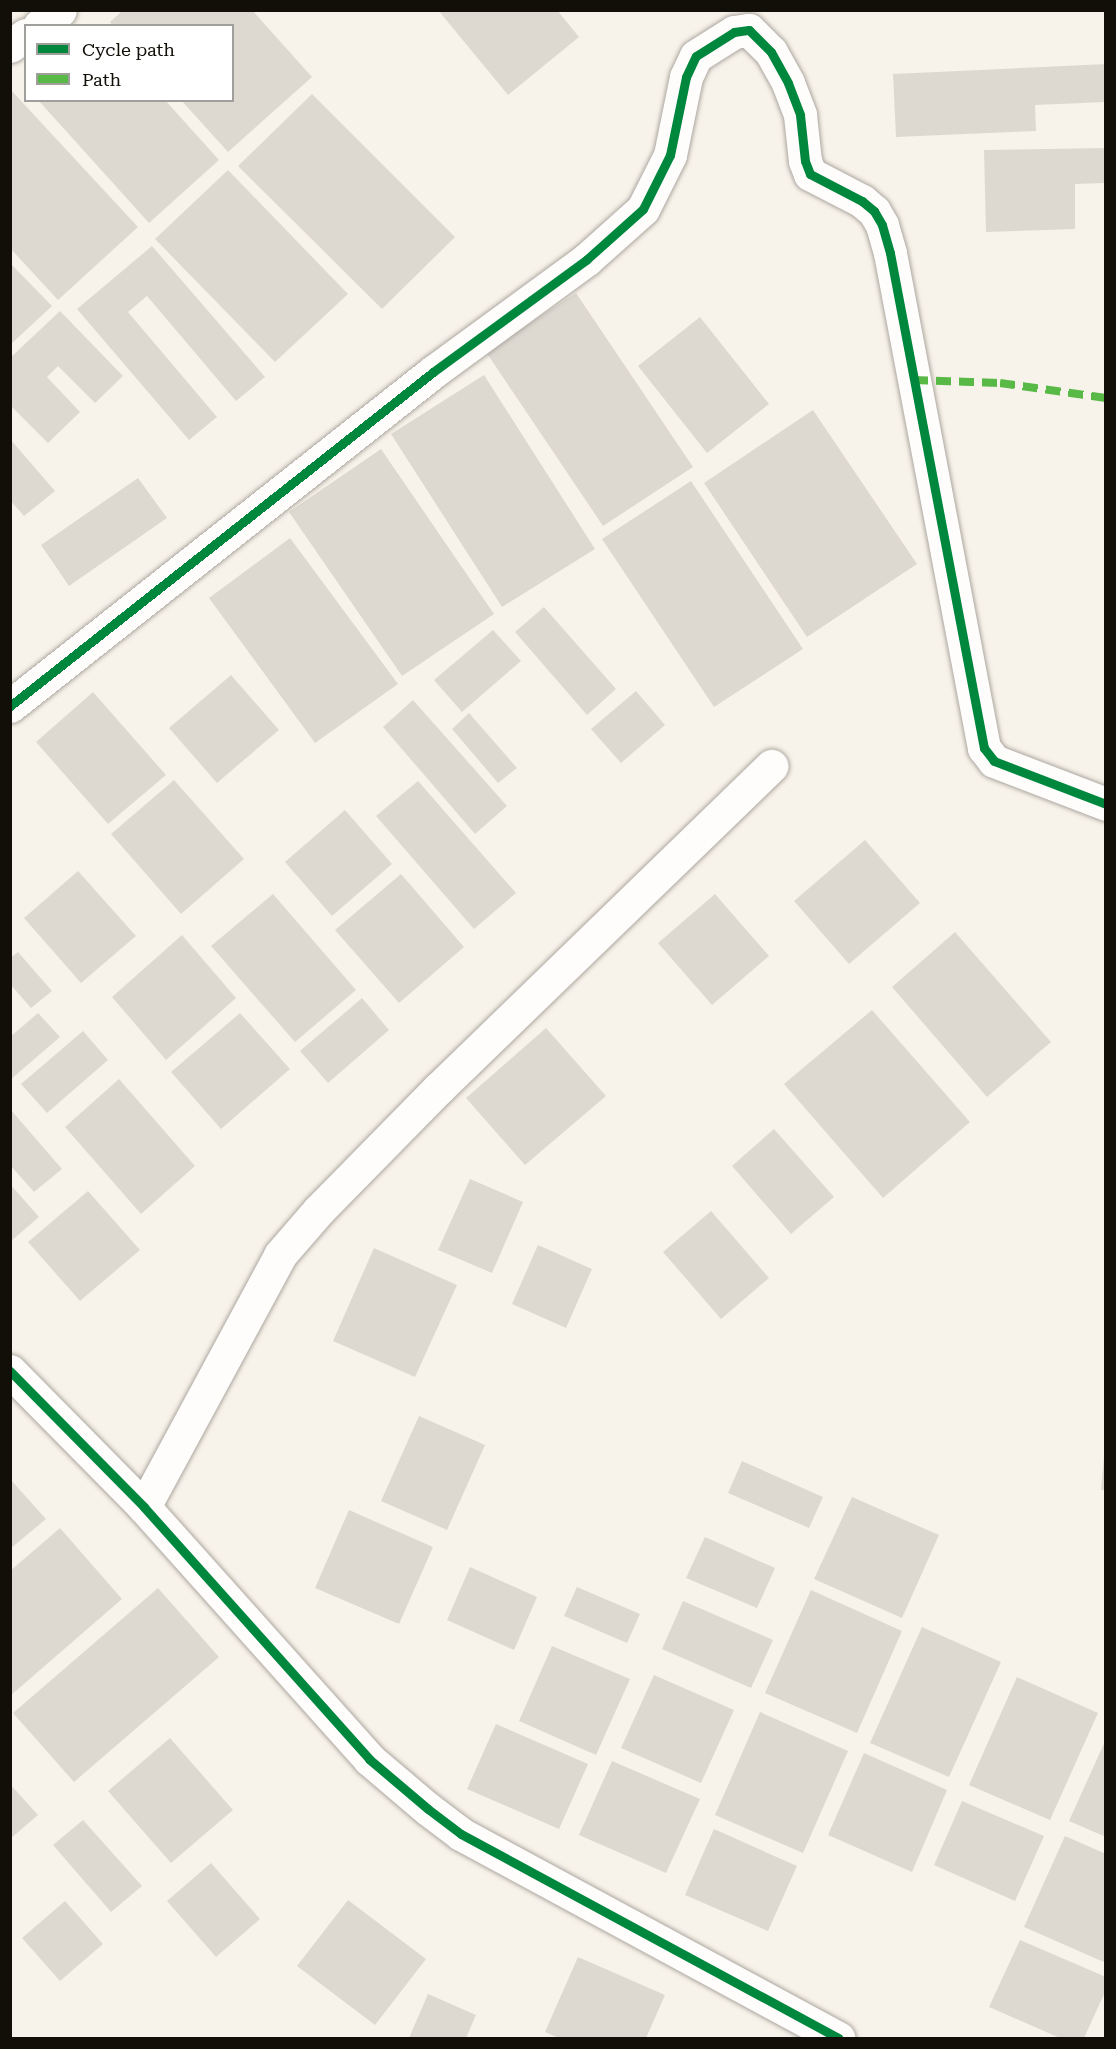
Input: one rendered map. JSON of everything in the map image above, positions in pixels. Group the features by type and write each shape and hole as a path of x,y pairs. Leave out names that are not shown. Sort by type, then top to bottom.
{"street":[{"path":"42,24 60,10"},
{"path":"10,706 433,372 586,260 643,209 670,155 686,77 696,56 734,32 749,30 771,52 788,83 800,115 805,161 810,174 862,201 874,211 882,225 890,253 984,748 994,761 1106,804"},
{"path":"10,46 24,36"},
{"path":"144,1507 280,1255 319,1210 439,1088 771,766"},
{"path":"10,1371 144,1507 369,1759 461,1834 838,2038"}],"building":[{"path":"123,10 252,10 312,77 228,152 183,102 234,102 234,24 112,24 110,22"},
{"path":"438,10 557,10 579,37 508,95"},
{"path":"1106,64 1106,102 1035,105 1036,131 896,137 893,74"},
{"path":"10,89 138,227 58,300 10,248"},
{"path":"312,94 455,237 382,309 238,166"},
{"path":"40,102 167,102 219,160 149,223"},
{"path":"1106,148 1106,183 1075,184 1075,229 986,232 984,150"},
{"path":"228,170 348,294 275,362 155,239"},
{"path":"152,246 265,377 236,401 147,296 128,312 217,417 189,440 77,309"},
{"path":"10,263 52,306 10,345"},
{"path":"576,293 693,467 603,526 486,352"},
{"path":"60,311 123,376 95,403 58,366 47,377 80,412 48,443 10,405 10,358"},
{"path":"700,317 769,404 707,453 638,366"},
{"path":"484,375 595,549 502,607 391,434"},
{"path":"813,410 917,564 807,637 704,483"},
{"path":"10,439 55,491 24,516 10,500"},
{"path":"381,449 494,614 402,676 289,512"},
{"path":"138,478 167,518 69,586 41,545"},
{"path":"691,481 803,649 714,707 602,539"},
{"path":"290,538 398,684 315,743 209,598"},
{"path":"544,607 616,689 587,715 515,632"},
{"path":"493,630 521,661 462,712 434,680"},
{"path":"231,675 279,730 217,783 169,728"},
{"path":"636,691 665,725 621,763 591,729"},
{"path":"93,692 166,775 108,824 36,742"},
{"path":"413,700 507,806 475,834 383,727"},
{"path":"469,713 517,768 498,783 452,729"},
{"path":"174,780 244,859 181,914 111,834"},
{"path":"418,781 516,893 474,929 376,816"},
{"path":"345,810 392,864 332,916 285,862"},
{"path":"865,840 920,903 849,964 794,901"},
{"path":"78,871 136,936 81,983 24,918"},
{"path":"401,874 464,947 399,1003 335,930"},
{"path":"273,894 356,990 295,1042 211,946"},
{"path":"715,894 769,956 712,1005 658,943"},
{"path":"955,932 1051,1042 987,1097 892,987"},
{"path":"182,935 236,998 166,1060 112,997"},
{"path":"18,952 52,991 31,1008 10,984 10,958"},
{"path":"362,998 389,1030 328,1083 300,1051"},
{"path":"872,1010 970,1122 883,1198 784,1084"},
{"path":"38,1013 60,1037 10,1080 10,1037"},
{"path":"240,1013 290,1069 221,1129 171,1072"},
{"path":"546,1028 606,1096 525,1165 466,1098"},
{"path":"83,1031 108,1060 47,1113 21,1084"},
{"path":"119,1079 195,1166 141,1214 65,1127"},
{"path":"10,1109 62,1169 34,1192 10,1165"},
{"path":"774,1129 834,1197 791,1234 732,1166"},
{"path":"470,1179 523,1202 492,1273 438,1250"},
{"path":"10,1184 39,1217 10,1242"},
{"path":"88,1191 140,1250 80,1301 28,1242"},
{"path":"711,1211 769,1278 721,1319 663,1252"},
{"path":"538,1245 592,1269 566,1328 512,1304"},
{"path":"374,1248 457,1285 415,1377 333,1341"},
{"path":"419,1416 485,1445 447,1530 381,1501"},
{"path":"1104,1456 1106,1456 1106,1490 1101,1490"},
{"path":"742,1461 823,1497 809,1528 728,1493"},
{"path":"10,1479 46,1519 10,1549"},
{"path":"852,1497 939,1535 902,1618 814,1579"},
{"path":"349,1510 433,1547 399,1624 315,1588"},
{"path":"60,1528 122,1599 10,1696 10,1571"},
{"path":"705,1537 775,1568 757,1608 686,1578"},
{"path":"470,1567 537,1597 514,1650 447,1620"},
{"path":"577,1587 640,1614 627,1643 564,1616"},
{"path":"158,1588 219,1657 74,1782 13,1713"},
{"path":"811,1590 902,1631 857,1733 765,1693"},
{"path":"683,1601 773,1640 751,1688 662,1649"},
{"path":"922,1627 1001,1662 949,1777 870,1743"},
{"path":"552,1646 630,1679 596,1755 519,1721"},
{"path":"654,1675 734,1710 701,1783 621,1748"},
{"path":"1017,1677 1098,1713 1050,1820 969,1785"},
{"path":"760,1712 848,1751 803,1853 715,1815"},
{"path":"496,1724 588,1764 559,1829 467,1789"},
{"path":"170,1738 233,1810 171,1863 108,1791"},
{"path":"1106,1739 1106,1837 1069,1821"},
{"path":"864,1753 947,1790 912,1872 828,1835"},
{"path":"612,1761 700,1799 666,1873 579,1835"},
{"path":"10,1784 38,1815 10,1839"},
{"path":"962,1801 1044,1836 1015,1901 934,1865"},
{"path":"83,1820 142,1886 111,1912 53,1845"},
{"path":"714,1829 797,1866 768,1931 685,1895"},
{"path":"1065,1836 1106,1854 1106,1963 1024,1927"},
{"path":"211,1863 260,1919 216,1957 167,1901"},
{"path":"348,1900 426,1959 375,2025 297,1966"},
{"path":"65,1901 103,1944 60,1981 22,1938"},
{"path":"1020,1940 1106,1977 1106,1990 1084,2038 1060,2038 989,2007"},
{"path":"578,1957 665,1995 646,2038 559,2038 545,2032"},
{"path":"428,1994 476,2015 466,2038 409,2038"}],"marked path":[{"path":"913,380 1000,383 1106,398"}],"cycle path":[{"path":"10,706 433,372 586,260 643,209 670,155 686,77 696,56 734,32 749,30 771,52 788,83 800,115 805,161 810,174 862,201 874,211 882,225 890,253 984,748 994,761 1106,804"},
{"path":"10,1371 144,1507 369,1759 428,1809 461,1834 838,2038"}]}
